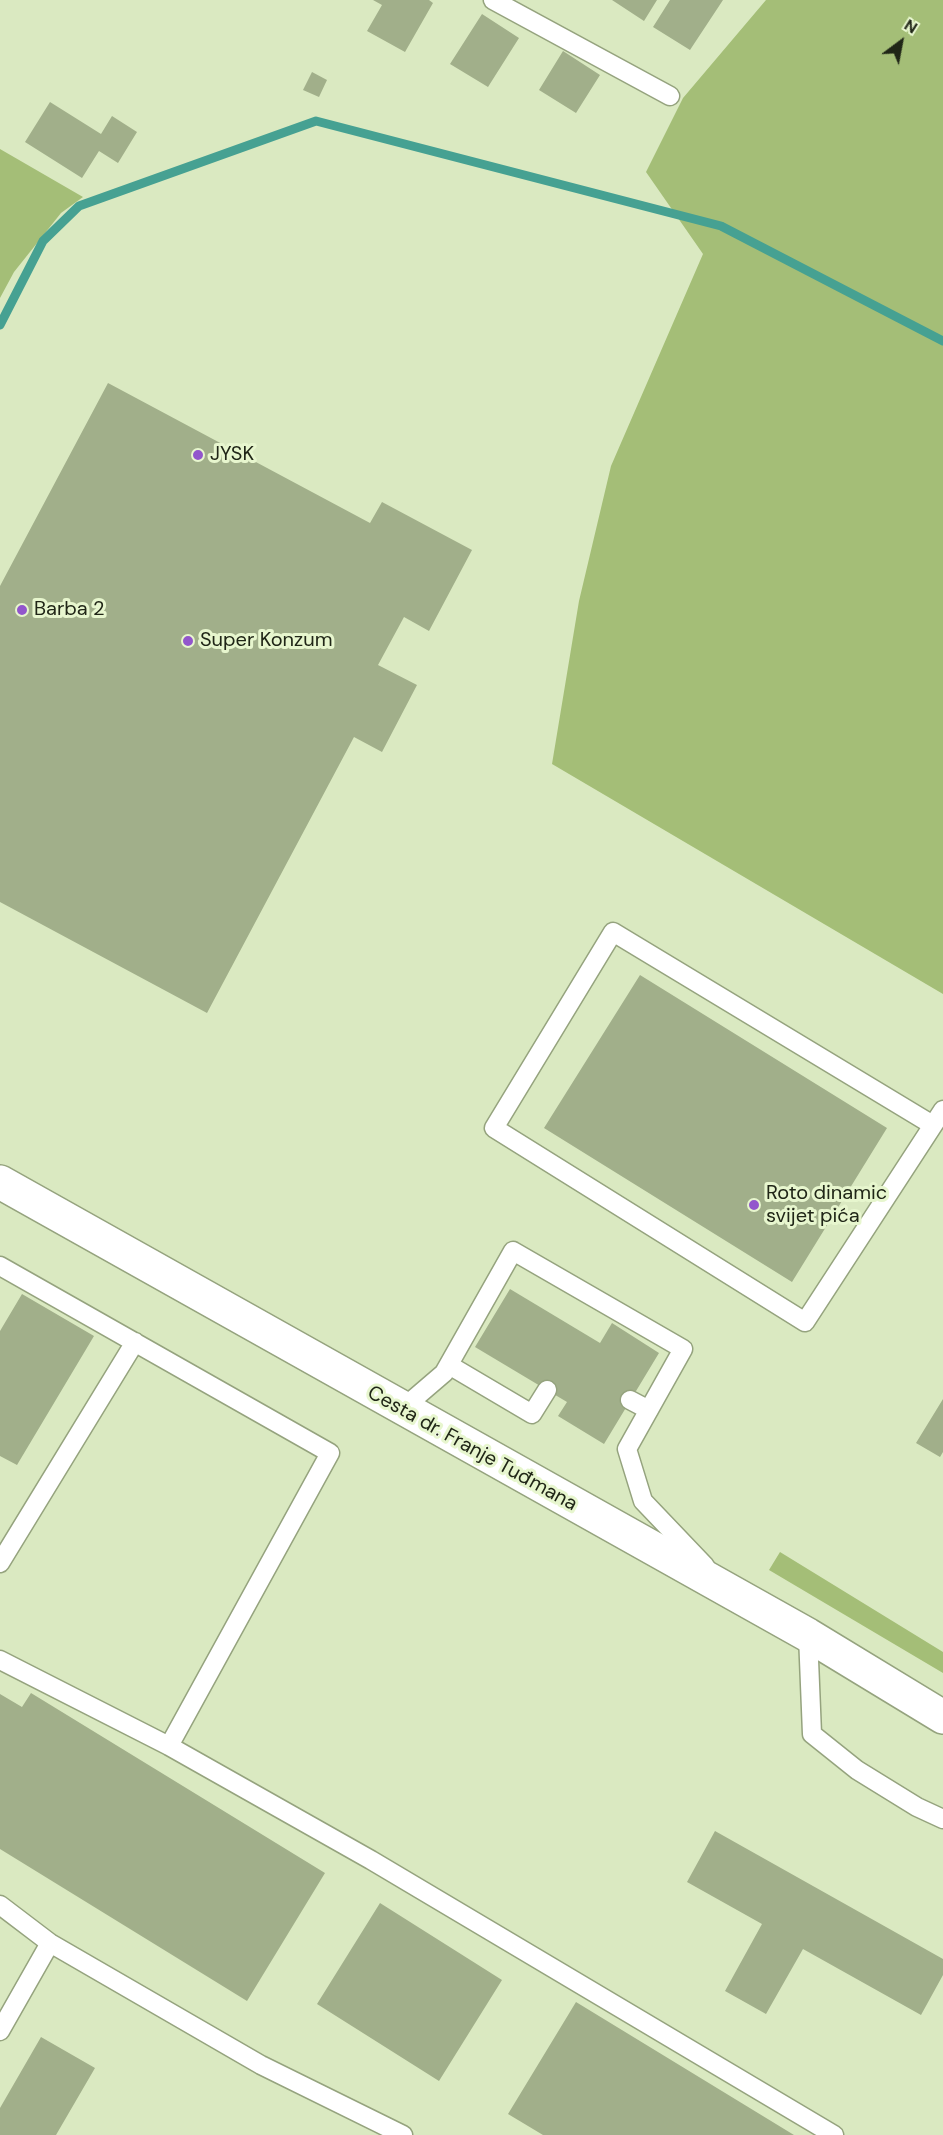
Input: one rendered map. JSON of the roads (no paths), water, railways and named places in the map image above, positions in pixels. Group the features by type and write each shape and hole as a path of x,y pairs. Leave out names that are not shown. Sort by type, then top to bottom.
{"main road":[{"name":"Cesta dr. Franje Tuđmana","path":"0,1182 808,1635 943,1717"}],"lane":[{"path":"493,0 670,96"},
{"path":"931,1124 613,932 494,1128 805,1322 931,1124 943,1110"},
{"path":"402,1409 444,1373 513,1251 683,1349 627,1449 644,1501 731,1593"},
{"path":"0,1266 330,1453 169,1746"},
{"path":"0,1563 135,1342"},
{"path":"449,1365 532,1414 547,1390"},
{"path":"630,1400 649,1410"},
{"path":"808,1635 812,1734 856,1770 917,1807 943,1819"},
{"path":"0,1660 169,1746 381,1866 834,2135"},
{"path":"0,1905 50,1944 261,2065 403,2135"},
{"path":"0,2031 50,1944"}],"waterway":[{"path":"0,325 43,241 79,206 316,121 721,226 943,341"}],"place":[{"name":"JYSK","path":"198,455"},
{"name":"Barba 2","path":"22,610"},
{"name":"Super Konzum","path":"188,641"},
{"name":"Roto dinamic svijet pića","path":"754,1205"}]}
